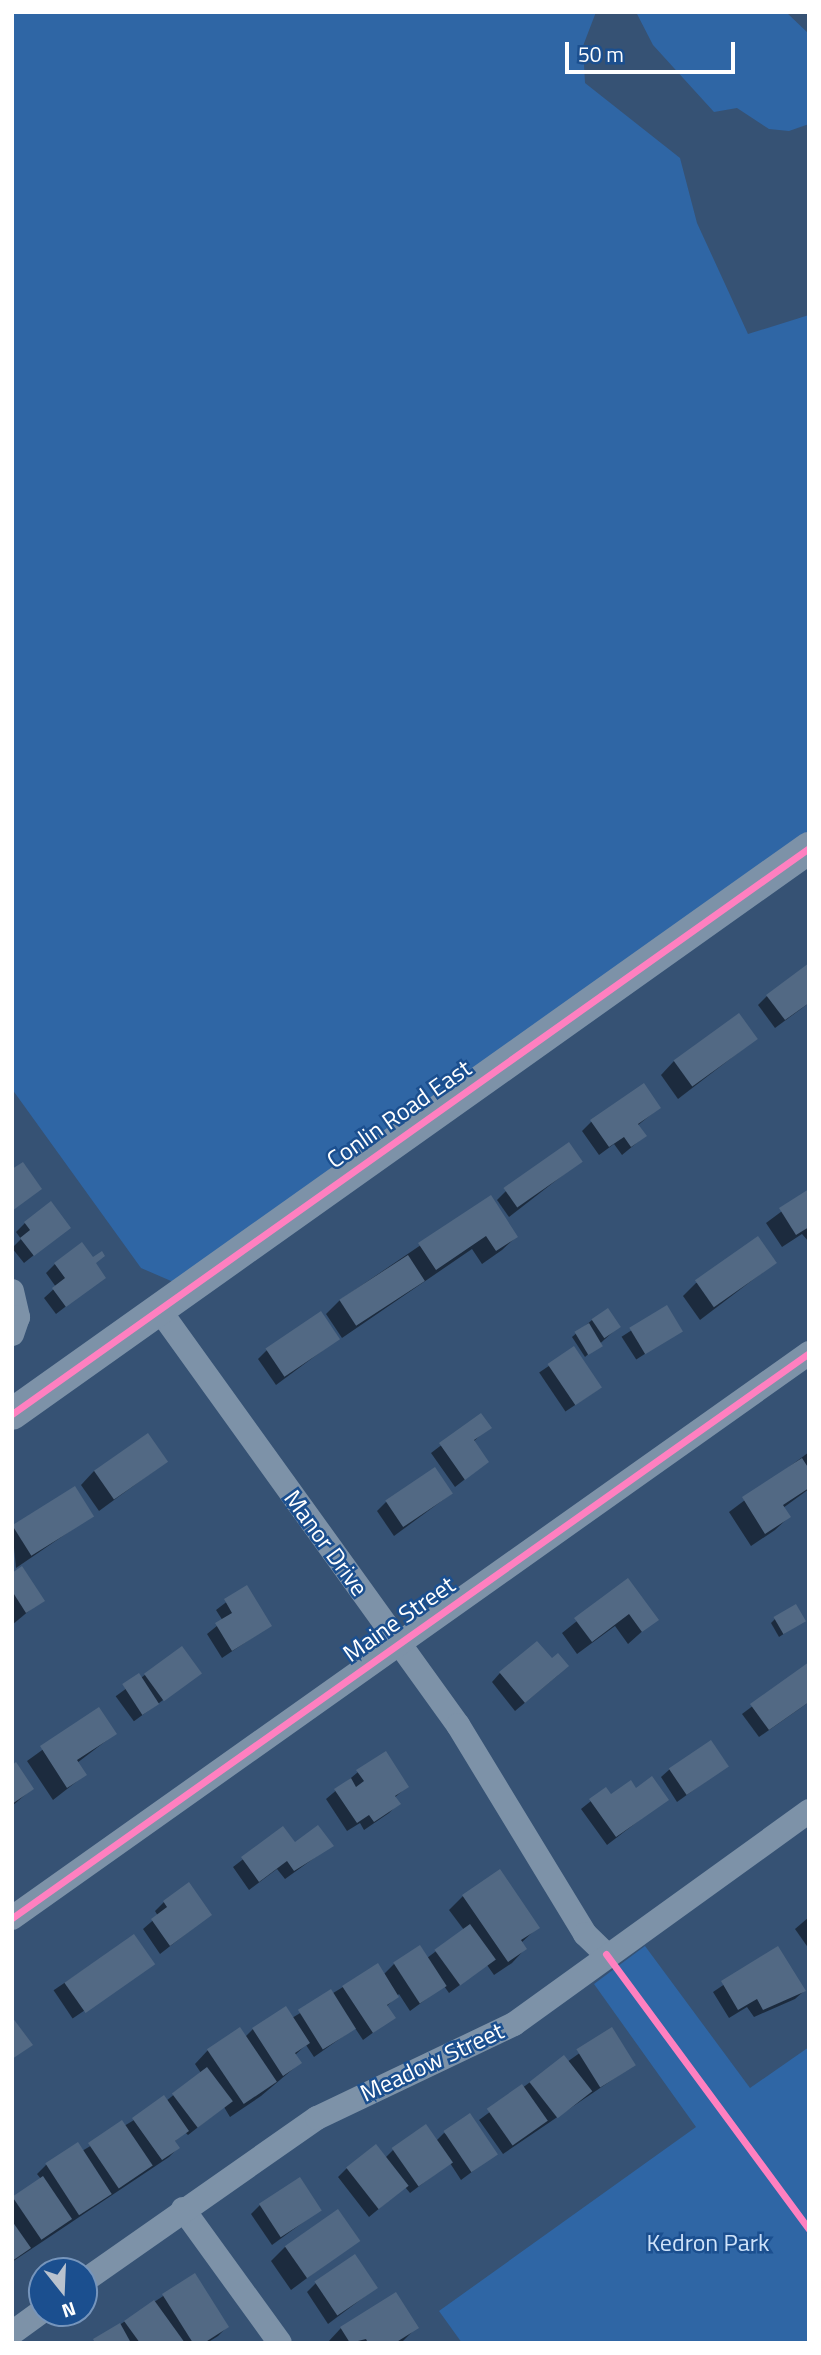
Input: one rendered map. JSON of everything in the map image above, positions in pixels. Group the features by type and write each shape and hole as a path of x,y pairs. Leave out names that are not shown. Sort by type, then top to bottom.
{"street":[{"name":"Conlin Road East","path":"12,1414 809,848"},
{"path":"12,1291 18,1317 12,1334"},
{"name":"Manor Drive","path":"158,1308 458,1725 585,1934 606,1954"},
{"name":"Maine Street","path":"12,1918 809,1353"},
{"name":"Meadow Street","path":"98,2271 317,2118 514,2024 606,1954 809,1811"},
{"path":"183,2209 280,2343"},
{"path":"12,2333 28,2321"}],"green space":[{"path":"12,12 596,12 583,46 585,83 680,158 697,223 748,334 809,315 809,843 185,1287 141,1268 12,1089"},
{"path":"636,12 786,12 809,34 809,124 789,131 769,129 737,108 714,112 653,45"},
{"name":"Kedron Park","path":"645,1946 750,2088 809,2047 809,2343 462,2343 439,2311 696,2127 594,1984"}],"building":[{"path":"809,963 809,1003 785,1020 766,995"},
{"path":"739,1013 758,1039 692,1086 673,1061"},
{"path":"644,1083 661,1108 638,1124 647,1136 631,1147 624,1137 609,1147 590,1120"},
{"path":"569,1142 583,1162 517,1208 503,1188"},
{"path":"23,1162 42,1189 12,1211 12,1169"},
{"path":"809,1189 809,1227 796,1235 779,1208"},
{"path":"491,1195 518,1237 496,1251 486,1236 436,1270 418,1243"},
{"path":"51,1201 71,1228 34,1256 20,1238 30,1230 24,1222"},
{"path":"758,1236 777,1263 714,1307 695,1280"},
{"path":"82,1242 93,1257 102,1251 105,1256 96,1263 106,1278 66,1307 52,1288 65,1278 54,1263"},
{"path":"408,1255 425,1281 356,1326 339,1300"},
{"path":"667,1305 683,1332 645,1354 629,1328"},
{"path":"608,1308 621,1327 604,1338 591,1319"},
{"path":"321,1311 340,1339 284,1377 265,1348"},
{"path":"589,1323 603,1346 588,1355 574,1332"},
{"path":"574,1346 602,1387 575,1405 547,1364"},
{"path":"481,1413 492,1428 474,1440 489,1462 465,1480 439,1443"},
{"path":"148,1433 168,1462 114,1500 94,1471"},
{"path":"802,1458 809,1469 809,1488 783,1505 791,1517 765,1534 742,1497"},
{"path":"435,1467 453,1494 403,1527 385,1501"},
{"path":"75,1486 94,1517 31,1556 12,1525"},
{"path":"22,1566 45,1601 26,1613 12,1591 12,1573"},
{"path":"628,1578 659,1620 642,1632 629,1614 592,1642 574,1618"},
{"path":"247,1585 272,1626 232,1651 215,1623 232,1613 224,1599"},
{"path":"796,1604 806,1621 783,1634 773,1617"},
{"path":"537,1641 552,1658 558,1653 569,1666 525,1703 499,1672"},
{"path":"182,1646 202,1674 164,1701 144,1674"},
{"path":"809,1662 809,1702 769,1730 750,1704"},
{"path":"139,1673 159,1704 142,1715 122,1684"},
{"path":"99,1707 117,1734 77,1760 87,1775 67,1788 40,1746"},
{"path":"711,1740 729,1767 687,1795 669,1769"},
{"path":"386,1751 409,1787 395,1796 401,1804 374,1822 369,1815 357,1823 334,1789 351,1778 356,1787 364,1781 356,1770"},
{"path":"16,1762 34,1789 12,1804 12,1765"},
{"path":"652,1776 669,1800 616,1837 589,1799 606,1787 611,1794 631,1780 636,1788"},
{"path":"318,1825 334,1846 294,1871 287,1861 259,1882 241,1857 283,1826 295,1842"},
{"path":"500,1869 540,1928 521,1940 527,1949 508,1962 462,1895"},
{"path":"189,1882 212,1915 170,1946 151,1919 167,1907 163,1901"},
{"path":"470,1924 496,1960 460,1985 434,1950"},
{"path":"134,1934 155,1964 86,2013 64,1983"},
{"path":"420,1945 447,1986 420,2004 393,1962"},
{"path":"778,1946 806,1991 763,2010 757,1999 738,2010 721,1981"},
{"path":"378,1963 399,1997 387,2005 396,2018 373,2033 342,1986"},
{"path":"331,1989 356,2029 323,2050 298,2010"},
{"path":"286,2006 310,2043 295,2053 302,2063 283,2076 252,2028"},
{"path":"12,2017 33,2045 12,2059"},
{"path":"240,2027 277,2082 244,2104 207,2049"},
{"path":"612,2027 636,2065 600,2087 576,2049"},
{"path":"564,2055 592,2091 558,2118 529,2082"},
{"path":"207,2067 233,2101 198,2128 172,2093"},
{"path":"522,2084 548,2121 513,2146 487,2109"},
{"path":"164,2095 189,2131 175,2141 180,2148 162,2160 132,2118"},
{"path":"470,2113 498,2154 471,2172 443,2131"},
{"path":"122,2120 153,2166 119,2189 88,2143"},
{"path":"426,2124 453,2163 419,2187 392,2148"},
{"path":"78,2142 112,2194 79,2215 45,2163"},
{"path":"376,2144 409,2186 379,2209 346,2167"},
{"path":"43,2176 72,2219 41,2240 12,2197"},
{"path":"300,2177 322,2211 281,2237 259,2204"},
{"path":"338,2209 360,2241 307,2278 285,2246"},
{"path":"12,2221 31,2248 12,2261"},
{"path":"355,2254 378,2288 337,2315 314,2281"},
{"path":"195,2273 229,2327 204,2343 193,2343 162,2294"},
{"path":"396,2292 419,2328 395,2343 368,2343 366,2339 350,2343 340,2327"},
{"path":"154,2300 185,2343 140,2343 124,2321"},
{"path":"120,2323 131,2343 95,2343 93,2339"}],"cycle path":[{"path":"12,1414 809,848"},
{"path":"12,1918 809,1353"},
{"path":"606,1954 809,2229"}]}
